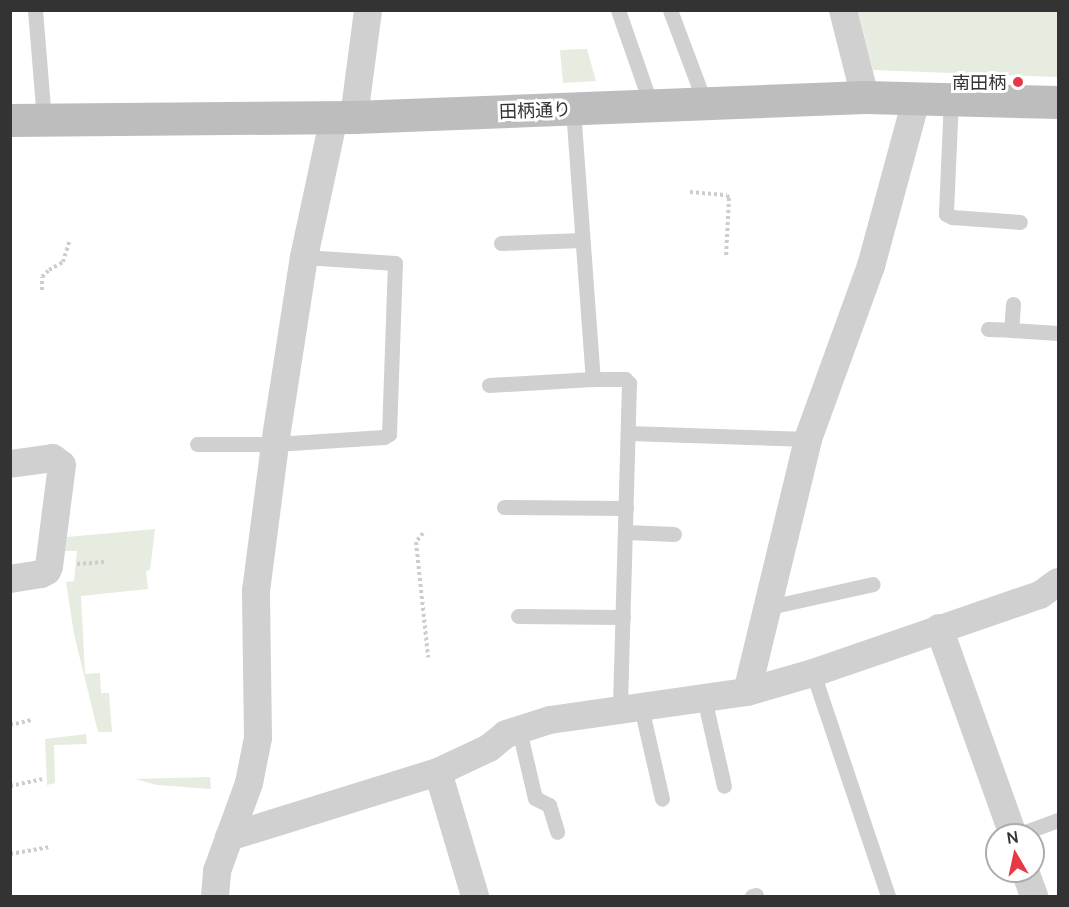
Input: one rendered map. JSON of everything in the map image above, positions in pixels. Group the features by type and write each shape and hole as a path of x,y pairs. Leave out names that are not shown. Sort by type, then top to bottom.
{"street":[{"path":"215,897 217,871 249,783 258,738 256,591 275,444 304,257 344,117 368,10"},
{"path":"843,10 865,97"},
{"name":"田柄通り","path":"10,120 344,117 865,97 1059,102"},
{"path":"747,692 808,439 871,266 917,97"},
{"path":"10,464 53,458 62,465 50,566 47,572 41,574 10,579"},
{"path":"229,837 438,772 489,748 506,734 550,720 747,692 813,673 1040,595 1059,582"},
{"path":"939,628 1008,823"},
{"path":"438,772 475,897"}],"lane":[{"path":"35,10 44,119"},
{"path":"618,10 651,105"},
{"path":"670,10 705,103"},
{"path":"951,98 946,214 952,217 1020,222"},
{"path":"573,109 593,379"},
{"path":"501,243 582,240"},
{"path":"197,444 275,444 384,437 389,434 395,263 304,257"},
{"path":"1011,330 1013,304"},
{"path":"988,329 1059,333"},
{"path":"489,385 593,379 628,380 623,617 631,708 662,799"},
{"path":"628,433 808,439"},
{"path":"504,507 626,507"},
{"path":"626,531 674,534"},
{"path":"768,604 774,606 873,585"},
{"path":"518,616 623,617"},
{"path":"813,673 888,897"},
{"path":"704,698 724,786"},
{"path":"519,730 535,798 549,805 557,832"}],"path":[{"path":"690,192 727,195 729,198 726,257"},
{"path":"42,290 42,277 63,262 69,242"},
{"path":"423,533 416,542 428,657"},
{"path":"10,724 31,720"},
{"path":"10,786 42,779"},
{"path":"10,854 48,846"}],"shaded area":[{"path":"858,11 1058,11 1058,77 873,70"},
{"path":"587,49 596,81 563,83 560,50"},
{"path":"155,529 150,570 146,571 148,589 81,596 85,674 100,673 101,693 109,693 112,732 98,732 74,634 66,582 74,581 77,551 65,551 67,537"},
{"path":"86,734 87,744 54,745 55,783 47,785 45,739"},
{"path":"210,777 211,789 157,785 135,779"}],"place":[{"name":"南田柄","path":"1018,82"}]}
